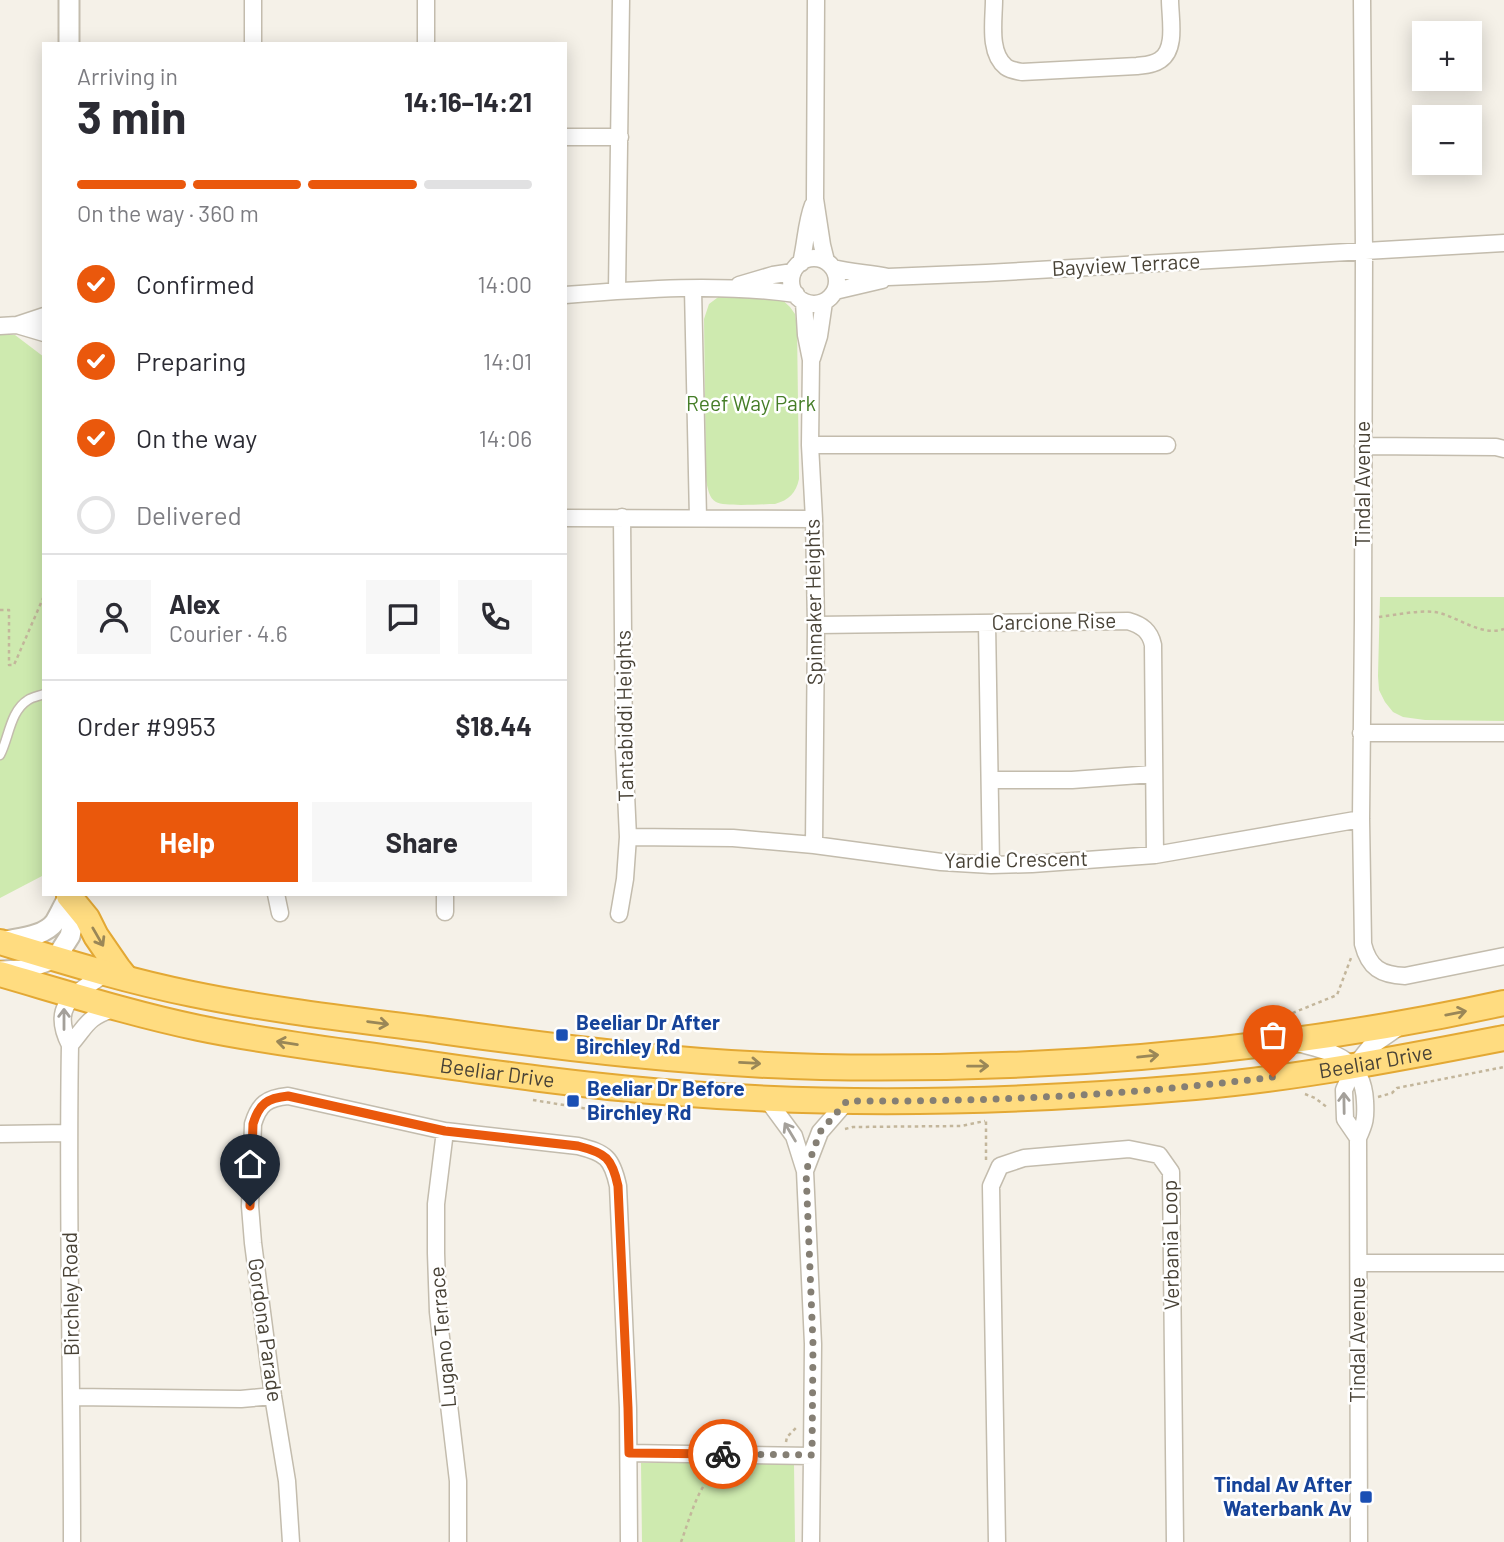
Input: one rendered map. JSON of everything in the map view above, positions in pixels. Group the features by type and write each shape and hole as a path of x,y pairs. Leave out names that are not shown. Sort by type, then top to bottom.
{"highway":[{"path":"70,896 88,918 96,936 118,968 116,975"},
{"name":"Beeliar Drive","path":"0,942 189,994 290,1011 562,1047 682,1059 818,1067 935,1068 1061,1063 1292,1041 1407,1023 1504,1003"},
{"name":"Beeliar Drive","path":"0,973 115,1008 201,1028 590,1085 766,1098 926,1102 1198,1087 1354,1067 1504,1038"},
{"path":"189,994 214,1010 343,1034 348,1039 346,1051"}],"street":[{"path":"69,0 69,42"},
{"path":"253,0 253,42"},
{"path":"426,0 426,42"},
{"path":"617,291 621,0"},
{"path":"567,295 733,287 800,298 814,304 830,296 837,279 822,245 815,199 816,0"},
{"path":"993,0 996,53 1004,66 1022,72 1152,64 1167,52 1170,42 1170,0"},
{"name":"Tindal Avenue","path":"1362,0 1363,944 1372,965 1392,976 1405,976 1504,957"},
{"path":"567,137 620,137"},
{"path":"800,298 792,284 806,242 808,217 815,199"},
{"name":"Bayview Terrace","path":"830,296 888,278 1504,243"},
{"path":"733,287 797,267 815,258 830,265"},
{"name":"Bayview Terrace","path":"830,265 848,272 888,278"},
{"path":"693,289 698,518"},
{"name":"Spinnaker Heights","path":"811,360 830,296"},
{"name":"Spinnaker Heights","path":"800,298 811,360 810,445 816,625 814,845"},
{"path":"0,326 17,325 42,317"},
{"path":"17,325 42,332"},
{"path":"810,445 1167,445"},
{"path":"1363,446 1504,449"},
{"name":"Tantabiddi Heights","path":"619,914 628,837 624,750 622,517"},
{"path":"567,518 814,519"},
{"name":"Carcione Rise","path":"816,625 1128,621 1138,624 1151,636 1153,645 1156,855"},
{"path":"987,623 990,865"},
{"path":"1362,733 1504,733"},
{"path":"990,780 1072,780 1153,774"},
{"name":"Yardie Crescent","path":"628,837 733,838 814,845 941,862 1032,864 1156,855 1361,819"},
{"path":"0,942 47,930 56,921 68,896"},
{"path":"0,973 22,970 56,958 70,936 72,927 69,896"},
{"path":"276,896 280,913"},
{"path":"445,896 445,912"},
{"path":"74,995 116,975"},
{"name":"Birchley Road","path":"72,1542 70,1045 64,1034 62,1016 64,1007 74,995"},
{"path":"70,1045 93,1017 115,1008"},
{"path":"1292,1041 1333,1053 1354,1067 1370,1047 1407,1023"},
{"name":"Tindal Avenue","path":"1354,1067 1364,1088 1366,1120 1358,1138 1359,1542"},
{"name":"Gordona Parade","path":"291,1542 286,1480 250,1206 253,1124 257,1111 275,1097 288,1096 445,1131 578,1146 596,1150 612,1163 618,1186 628,1408 629,1542"},
{"path":"766,1098 794,1136 806,1171 813,1344 811,1542"},
{"path":"806,1171 820,1132 847,1101"},
{"name":"Lugano Terrace","path":"445,1131 436,1204 436,1253 438,1312 458,1481 458,1542"},
{"path":"0,1134 69,1133"},
{"name":"Verbania Loop","path":"997,1542 991,1186 1000,1166 1024,1158 1129,1149 1159,1155 1171,1172 1175,1542"},
{"path":"1359,1263 1504,1264"},
{"path":"72,1397 242,1399 273,1396"},
{"path":"629,1453 812,1455"}],"lane":[{"path":"0,755 22,705 29,699 42,695"}],"path":[{"path":"0,610 9,610 9,665 14,665 42,601"},
{"path":"1363,618 1431,611 1483,631 1504,629"},
{"path":"1269,1023 1337,995 1351,957"},
{"path":"1383,1097 1397,1088 1504,1067"},
{"path":"785,1455 787,1437 796,1429 801,1419"},
{"path":"681,1542 704,1487 712,1473 719,1468"}],"green space":[{"name":"Reef Way Park","path":"721,295 778,296 795,314 799,479 791,495 775,504 721,504 710,496 708,490 704,319 709,304"},
{"path":"0,335 15,335 42,355 42,876 0,898"},
{"path":"1380,597 1504,597 1504,721 1425,720 1403,717 1393,712 1379,690"},
{"path":"641,1463 794,1463 795,1542 642,1542"}],"way so far":[{"path":"723,1454 812,1455 813,1344 806,1171 820,1132 847,1101 1008,1099 1198,1087 1273,1077"}],"place":[{"name":"Beeliar Dr After Birchley Rd","path":"562,1035"},
{"name":"Beeliar Dr Before Birchley Rd","path":"573,1101"},
{"name":"Tindal Av After Waterbank Av","path":"1366,1497"}],"route":[{"path":"250,1206 253,1124 257,1111 275,1097 288,1096 445,1131 596,1150 612,1163 618,1186 629,1453 723,1454"}]}
